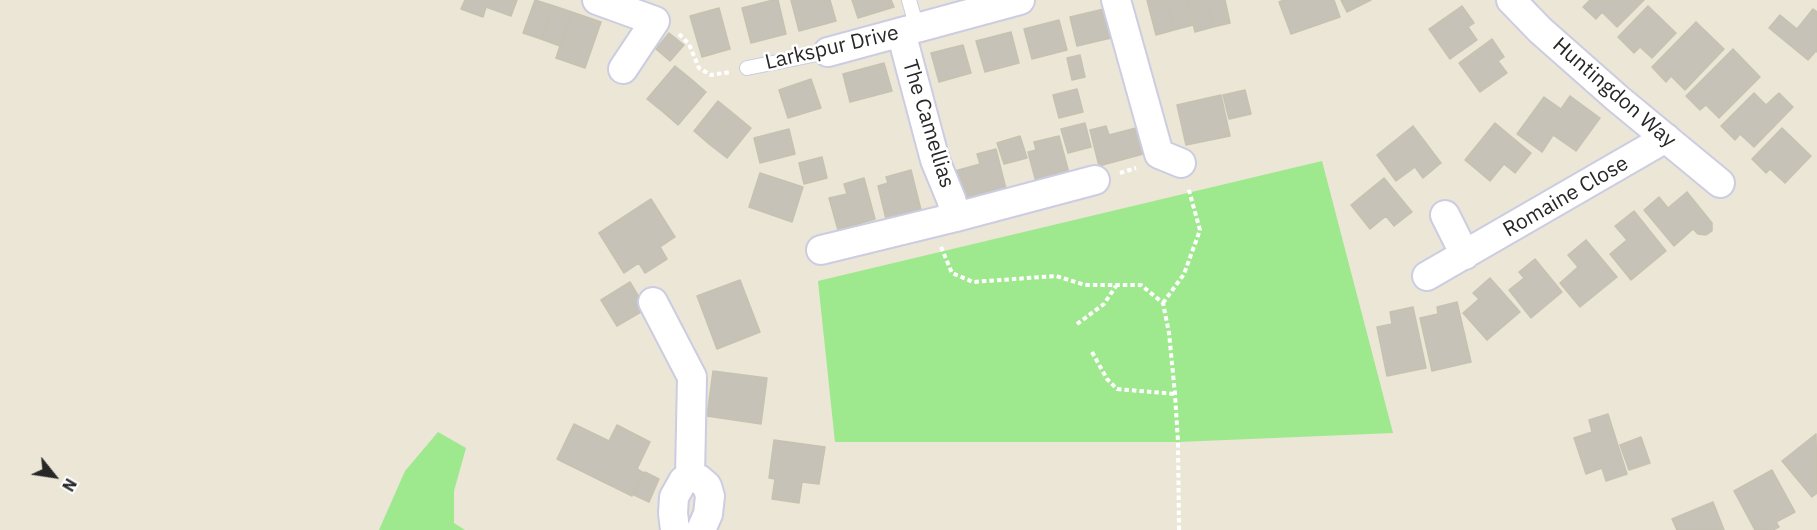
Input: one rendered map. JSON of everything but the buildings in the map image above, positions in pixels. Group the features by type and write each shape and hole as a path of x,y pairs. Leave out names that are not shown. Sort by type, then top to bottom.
{"street":[{"path":"597,0 655,21 623,69"},
{"name":"Larkspur Drive","path":"828,52 1020,0"},
{"path":"1116,0 1170,159"},
{"name":"Huntingdon Way","path":"1511,0 1549,38 1720,183"},
{"name":"The Camellias","path":"909,30 935,160 951,199 944,220"},
{"name":"Romaine Close","path":"1427,276 1666,138"},
{"name":"The Camellias","path":"821,250 1095,180"},
{"path":"1444,215 1465,255"},
{"path":"653,302 692,377 690,476"},
{"path":"675,530 674,497 683,481 690,476"},
{"path":"690,476 699,479 707,486 710,496 708,514 701,530"}],"lane":[{"name":"Larkspur Drive","path":"909,0 909,30"},
{"name":"Larkspur Drive","path":"747,68 828,52"}],"path":[{"path":"655,21 673,29 681,36 689,44 699,68 711,75 747,68"},
{"path":"1095,180 1170,159 1200,230 1184,274 1163,303"},
{"path":"944,220 942,252 952,273 973,282 1056,276 1085,285 1141,285 1163,303 1169,333 1175,394 1179,530"},
{"path":"1077,324 1104,304 1117,285"},
{"path":"1092,352 1107,379 1117,389 1175,394"}],"green space":[{"path":"1322,161 1393,433 1178,442 835,442 818,281"},
{"path":"438,432 466,448 454,491 454,523 465,530 379,530 405,471"}]}
